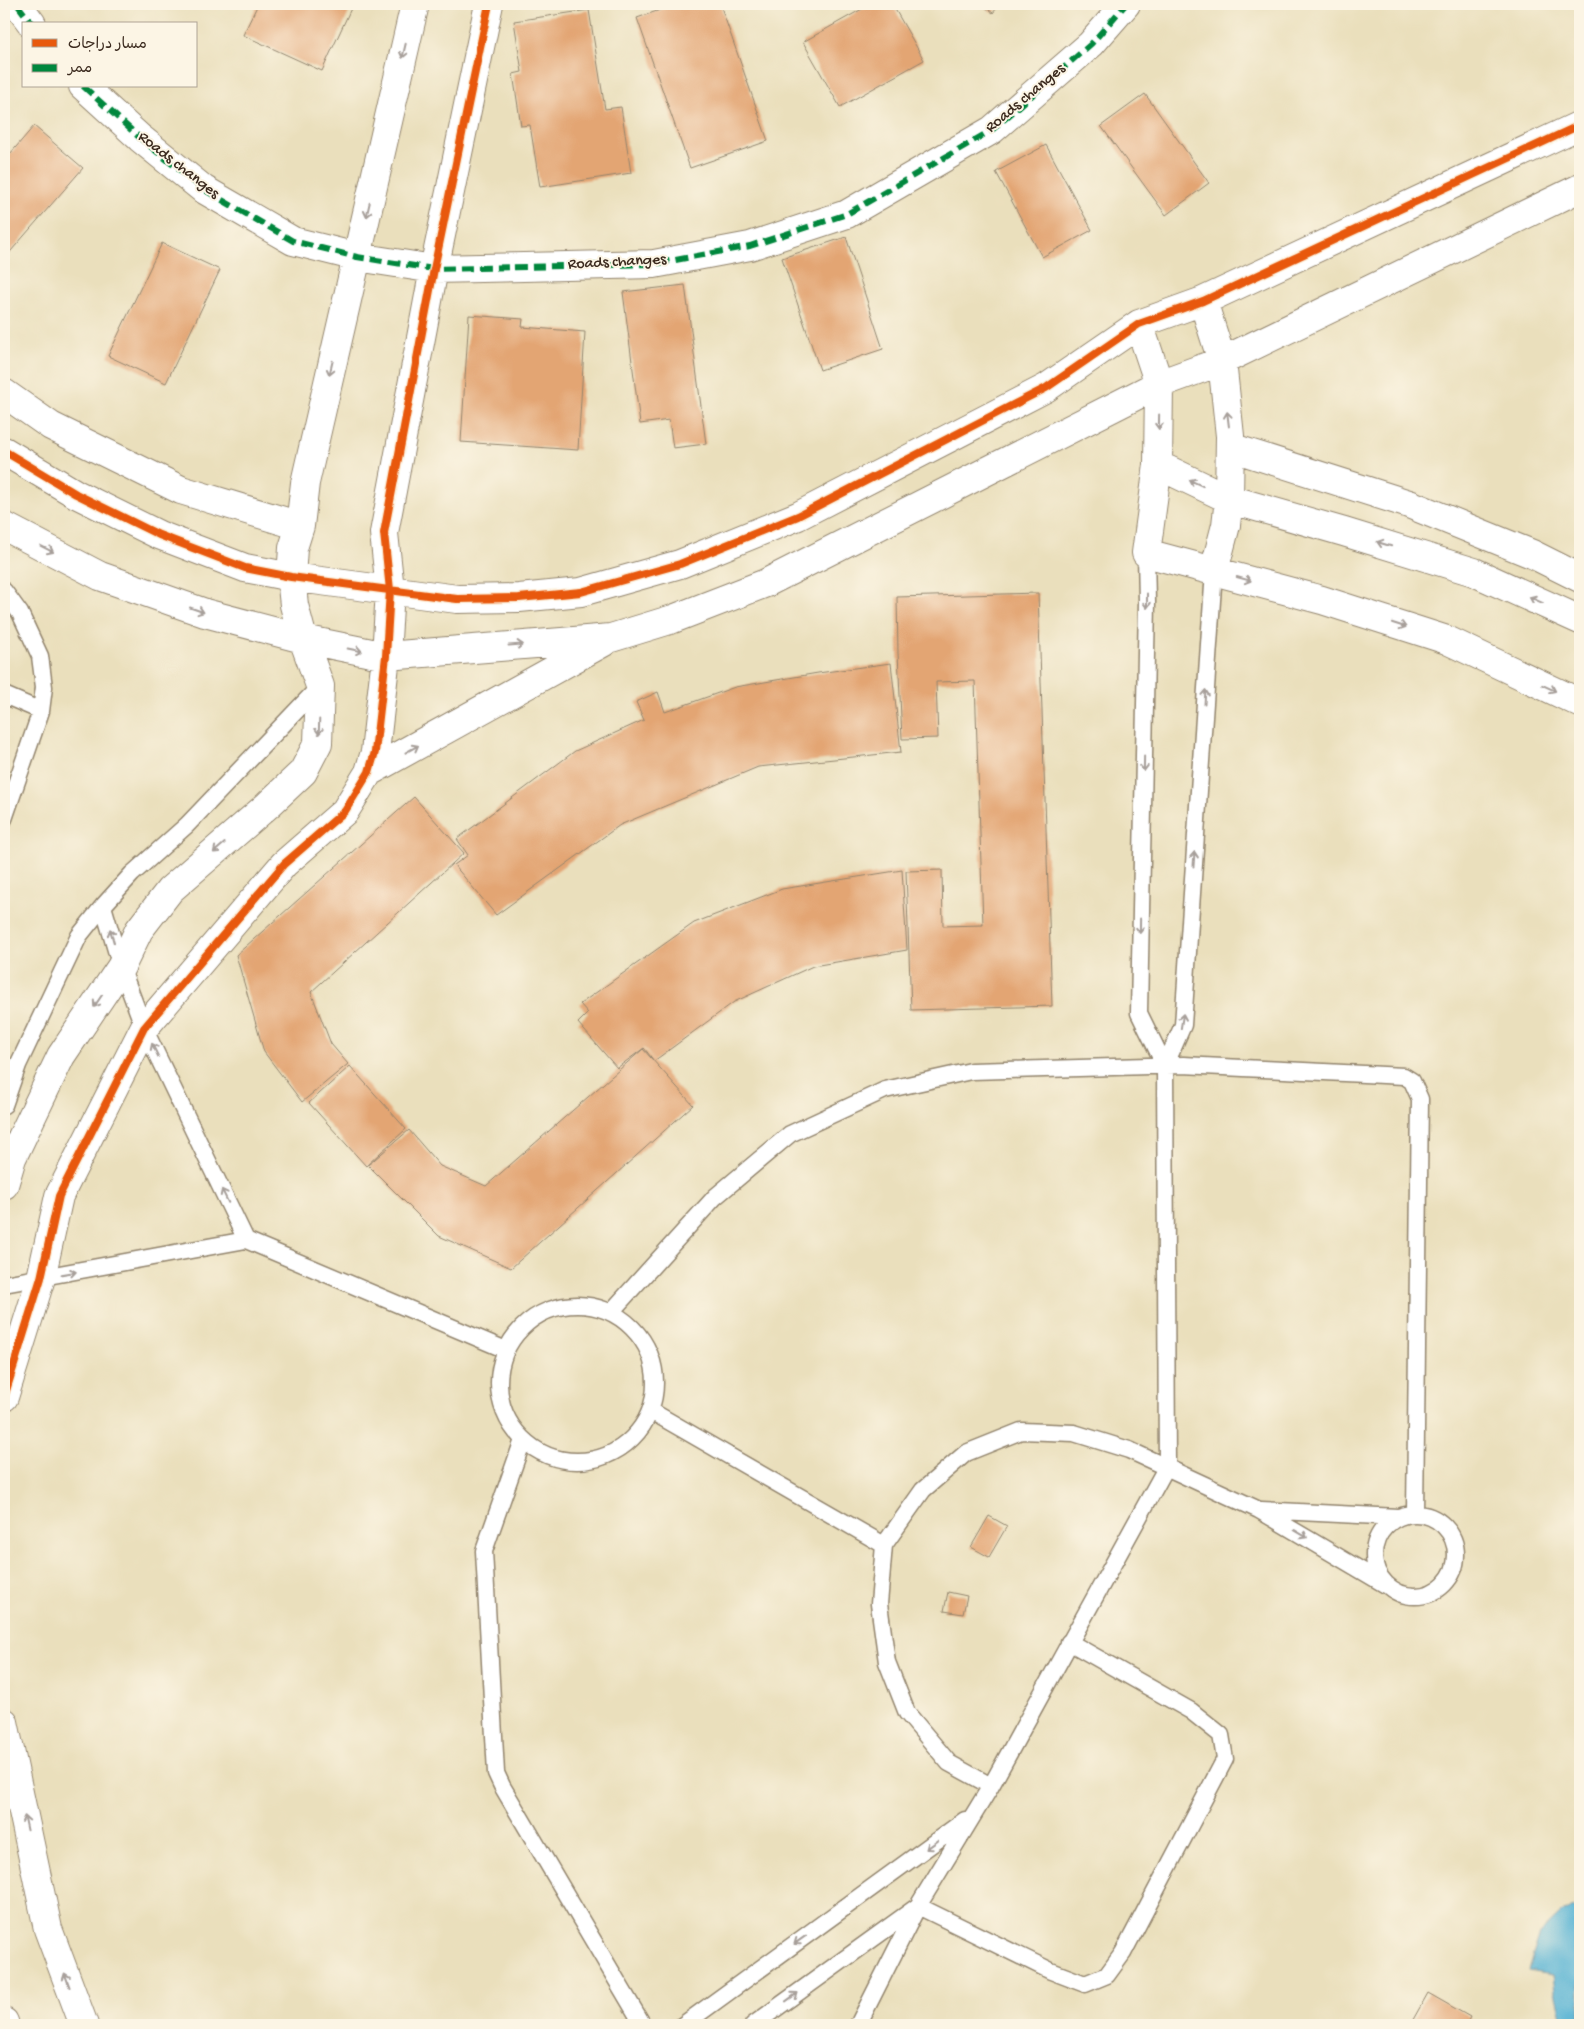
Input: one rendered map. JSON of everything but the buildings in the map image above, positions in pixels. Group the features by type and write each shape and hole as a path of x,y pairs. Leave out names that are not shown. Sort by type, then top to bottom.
{"street":[{"path":"17,4 30,22"},
{"path":"4,1185 12,1158 61,1056 121,967 139,930 170,890 303,772 318,743 320,686 303,640 294,606 291,578 293,548 300,526 305,483 415,4"},
{"path":"4,1397 40,1278 59,1196 144,1028 284,864 345,811 369,772 375,752 386,656 390,590 384,533 434,269 489,4"},
{"name":"Roads changes","path":"85,88 140,138 203,189 293,241 357,257 434,269 654,264 750,246 847,214 992,130 1091,44 1126,4"},
{"path":"4,451 76,494 159,535 245,568 291,578 457,599 519,598 580,592 680,564 798,516 1046,388 1139,324 1203,302 1580,125"},
{"path":"4,526 100,576 205,613 303,640 386,656 610,638 673,619 766,583 1159,384 1222,361 1580,188"},
{"path":"1203,302 1222,361 1230,447 1229,499 1226,525 1214,571"},
{"path":"1139,324 1159,384 1158,465 1146,553 1322,600 1447,640 1580,703"},
{"path":"4,393 51,426 181,490 300,526"},
{"path":"1230,447 1409,504 1532,554 1580,578"},
{"path":"1158,465 1229,499 1474,572 1580,620"},
{"path":"369,772 610,638"},
{"path":"4,1722 48,1929 84,2025"}],"lane":[{"path":"1146,553 1147,612 1139,1013 1165,1066"},
{"path":"858,2025 918,1906 990,1786 1167,1466 1165,1066 1183,1025 1214,571"},
{"path":"4,591 20,613 40,656 44,687 41,711 4,820"},
{"path":"4,1104 11,1064 79,936 132,874 187,825 320,686"},
{"path":"4,695 41,711"},
{"path":"103,906 121,967 144,1028 246,1240"},
{"path":"611,1312 715,1197 790,1134 885,1090 971,1071 1183,1065 1404,1076 1412,1081 1420,1099 1415,1513"},
{"path":"4,1284 246,1240 506,1350"},
{"path":"562,1306 587,1306 611,1312 634,1329 650,1354 656,1382 651,1411 634,1437 610,1455 579,1462 549,1456 523,1440 508,1420 500,1397 500,1373 506,1350 520,1330 539,1314 562,1306"},
{"path":"651,1411 884,1544"},
{"path":"990,1786 950,1763 907,1713 887,1662 879,1604 884,1544 924,1490 966,1453 1021,1431 1074,1434 1129,1450 1259,1510 1401,1594 1419,1596 1436,1591 1449,1579 1456,1562 1455,1544 1447,1528 1432,1517 1415,1513 1398,1517 1259,1510"},
{"path":"523,1440 484,1551 496,1773 643,2025"},
{"path":"1386,1585 1375,1568 1374,1548 1381,1529 1398,1517"},
{"path":"918,1906 1051,1970 1085,1984 1107,1975 1123,1953 1225,1759 1221,1735 1191,1710 1069,1642"},
{"path":"683,2025 971,1816"},
{"path":"753,2025 918,1906"}],"water":[{"path":"1580,1907 1580,2025 1563,2025 1553,1975 1528,1971 1540,1933 1561,1913"}],"marked path":[{"path":"17,4 30,22"},
{"path":"85,88 140,138 203,189 293,241 357,257 434,269 654,264 750,246 847,214 992,130 1091,44 1126,4"}],"cycle path":[{"path":"4,1397 41,1278 59,1196 144,1028 284,864 345,811 369,772 375,752 386,656 390,590 384,533 434,269 489,4"},
{"path":"4,451 76,494 159,535 245,568 291,577 457,599 519,598 581,592 680,564 798,516 1046,388 1139,324 1203,301 1580,125"}]}
